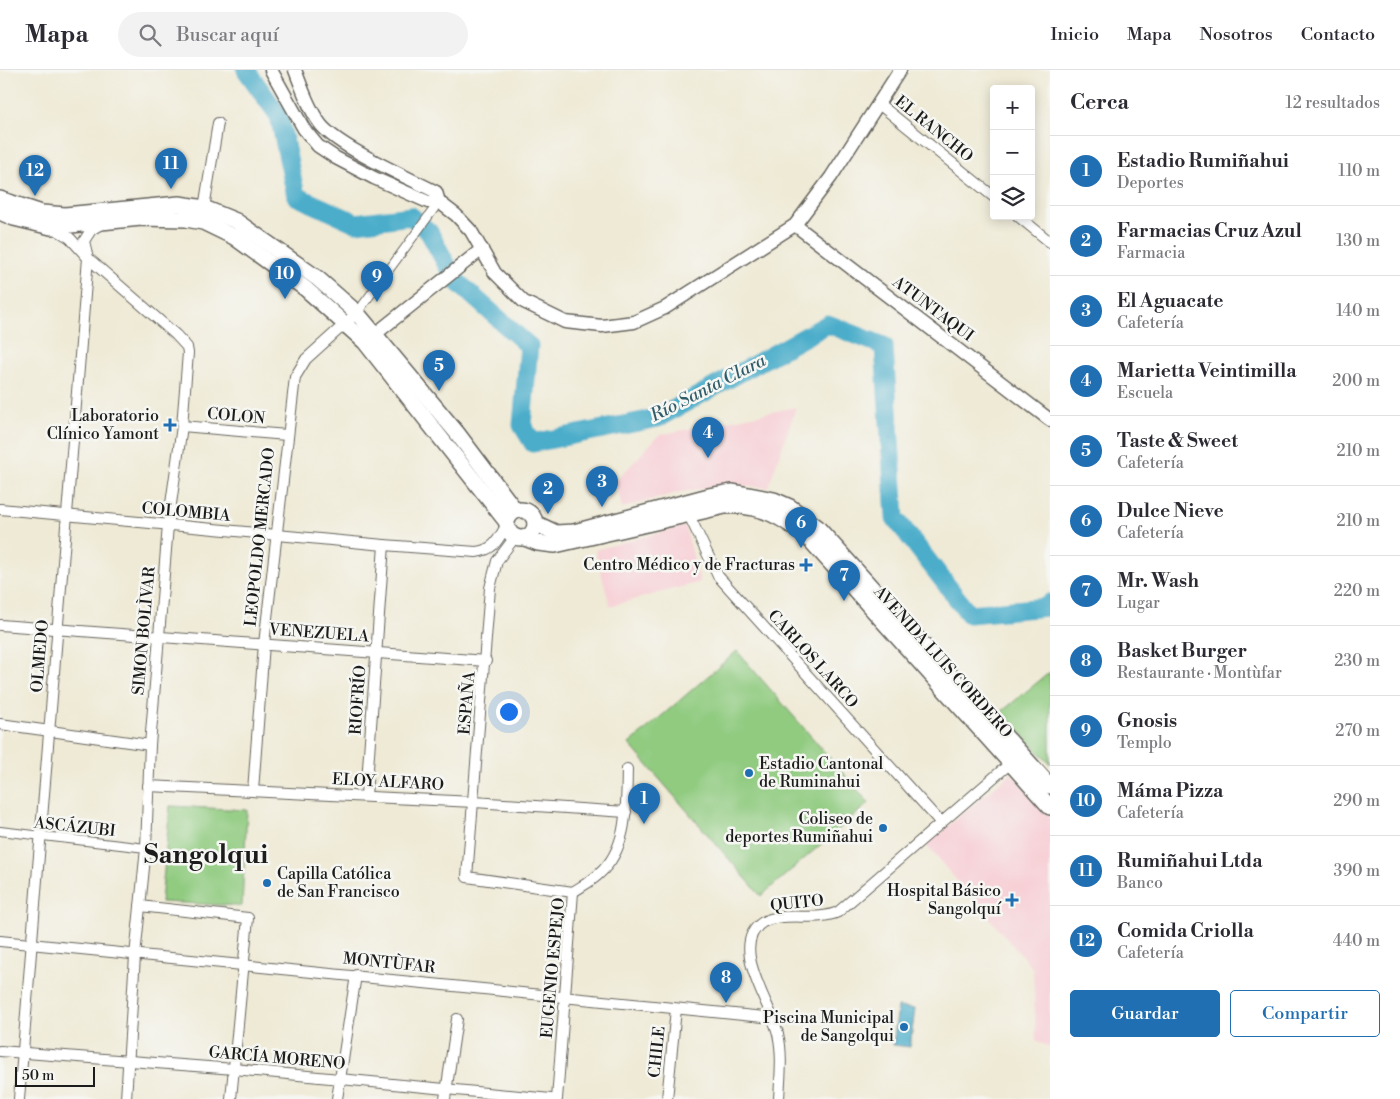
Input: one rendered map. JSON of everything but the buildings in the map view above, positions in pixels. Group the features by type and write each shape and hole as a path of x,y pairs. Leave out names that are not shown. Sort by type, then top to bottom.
{"main road":[{"path":"0,199 42,213 65,215 163,204 204,208 236,221 317,278 357,313 371,338 457,433 513,527 532,534 535,523"},
{"path":"0,212 14,218 51,227 156,217 203,222 234,237 261,255 346,324 371,338"},
{"name":"AVENIDA LUIS CORDERO","path":"686,509 555,545 538,543 513,527 528,512 535,523 551,532 568,532 686,509 744,506 768,511 791,523 811,541 1016,758 1050,786"},
{"name":"AVENIDA LUIS CORDERO","path":"1016,758 1050,807"}],"street":[{"path":"271,70 304,129 318,146 374,178 428,202 439,202"},
{"path":"294,70 315,116 332,136 436,192 439,202 456,215 471,231 495,273 512,293 524,302 565,322 602,326 634,322 665,308 794,226 831,177 900,70"},
{"name":"EL RANCHO","path":"879,104 990,193"},
{"path":"204,208 218,123"},
{"path":"357,313 439,202"},
{"path":"1023,220 1050,242"},
{"name":"OLMEDO","path":"19,1099 88,258 84,247 87,235 102,223"},
{"name":"ATUNTAQUI","path":"794,226 1050,420"},
{"name":"SIMON BOLÌVAR","path":"51,227 70,238 88,258 176,335 187,348 182,426 168,525 158,636 150,745 146,848 135,956 126,1099"},
{"path":"371,338 482,249"},
{"name":"LEOPOLDO MERCADO","path":"253,791 264,644 295,377 306,359 357,313"},
{"name":"COLON","path":"182,426 287,435"},
{"name":"COLOMBIA","path":"0,509 384,545 484,551 496,544 513,527"},
{"name":"CARLOS LARCO","path":"686,509 718,576 941,823"},
{"name":"ESPAÑA","path":"513,527 493,571 468,877 573,892"},
{"name":"RIOFRÍO","path":"366,796 384,545"},
{"name":"VENEZUELA","path":"0,625 486,661"},
{"path":"0,724 150,745"},
{"name":"QUITO","path":"779,1099 781,1054 774,1018 753,971 749,952 750,940 756,929 764,921 773,919 820,918 838,912 1016,758"},
{"name":"EUGENIO ESPEJO","path":"557,1099 573,892 600,874 619,845 626,812 627,769"},
{"name":"ELOY ALFARO","path":"148,786 366,796 626,812"},
{"name":"ASCÁZUBI","path":"0,831 146,848"},
{"path":"140,906 248,918 231,1099"},
{"name":"MONTÙFAR","path":"0,941 135,956 356,975 565,999 774,1018"},
{"path":"337,1099 356,975"},
{"name":"CHILE","path":"667,1099 676,1009"},
{"path":"445,1099 457,1019"},
{"name":"GARCÍA MORENO","path":"0,1051 446,1087 551,1099"}],"shaded area":[{"path":"796,407 768,488 730,484 680,492 622,508 616,481 659,435"},
{"path":"685,526 700,582 610,606 595,550"},
{"name":"Hospital Básico Sangolquí","path":"1011,773 1050,818 1050,1048 1036,1040 1033,969 926,845"}],"green space":[{"name":"Estadio Cantonal de Ruminahui","path":"737,651 869,803 761,896 629,744"},
{"path":"1050,672 1050,764 1001,712"},
{"path":"170,806 247,810 242,906 161,902"}],"water":[{"name":"Piscina Municipal de Sangolqui","path":"898,1007 915,1009 910,1047 893,1045"}],"waterway":[{"name":"Río Santa Clara","path":"246,70 279,116 296,196 356,223 411,216 429,232 455,280 529,346 522,425 533,443 658,418 828,324 884,346 895,518 969,614 1047,607 1050,603"}],"place":[{"name":"Rumiñahui Ltda","path":"171,189"},
{"name":"Comida Criolla","path":"35,196"},
{"name":"Máma Pizza","path":"285,299"},
{"name":"Gnosis","path":"377,302"},
{"name":"Taste & Sweet","path":"439,391"},
{"name":"Laboratorio Clínico Yamont","path":"170,425"},
{"name":"Marietta Veintimilla","path":"708,458"},
{"name":"El Aguacate","path":"602,507"},
{"name":"Farmacias Cruz Azul","path":"548,514"},
{"name":"Dulce Nieve","path":"801,548"},
{"name":"Centro Médico y de Fracturas","path":"806,565"},
{"name":"Mr. Wash","path":"844,601"},
{"name":"Estadio Cantonal de Ruminahui","path":"749,773"},
{"name":"Estadio Rumiñahui","path":"644,824"},
{"name":"Coliseo de deportes Rumiñahui","path":"883,828"},
{"name":"Capilla Católica de San Francisco","path":"267,883"},
{"name":"Hospital Básico Sangolquí","path":"1012,900"},
{"name":"Basket Burger","path":"726,1003"},
{"name":"Piscina Municipal de Sangolqui","path":"904,1027"}],"district":[{"name":"Sangolqui","path":"206,855"}]}
